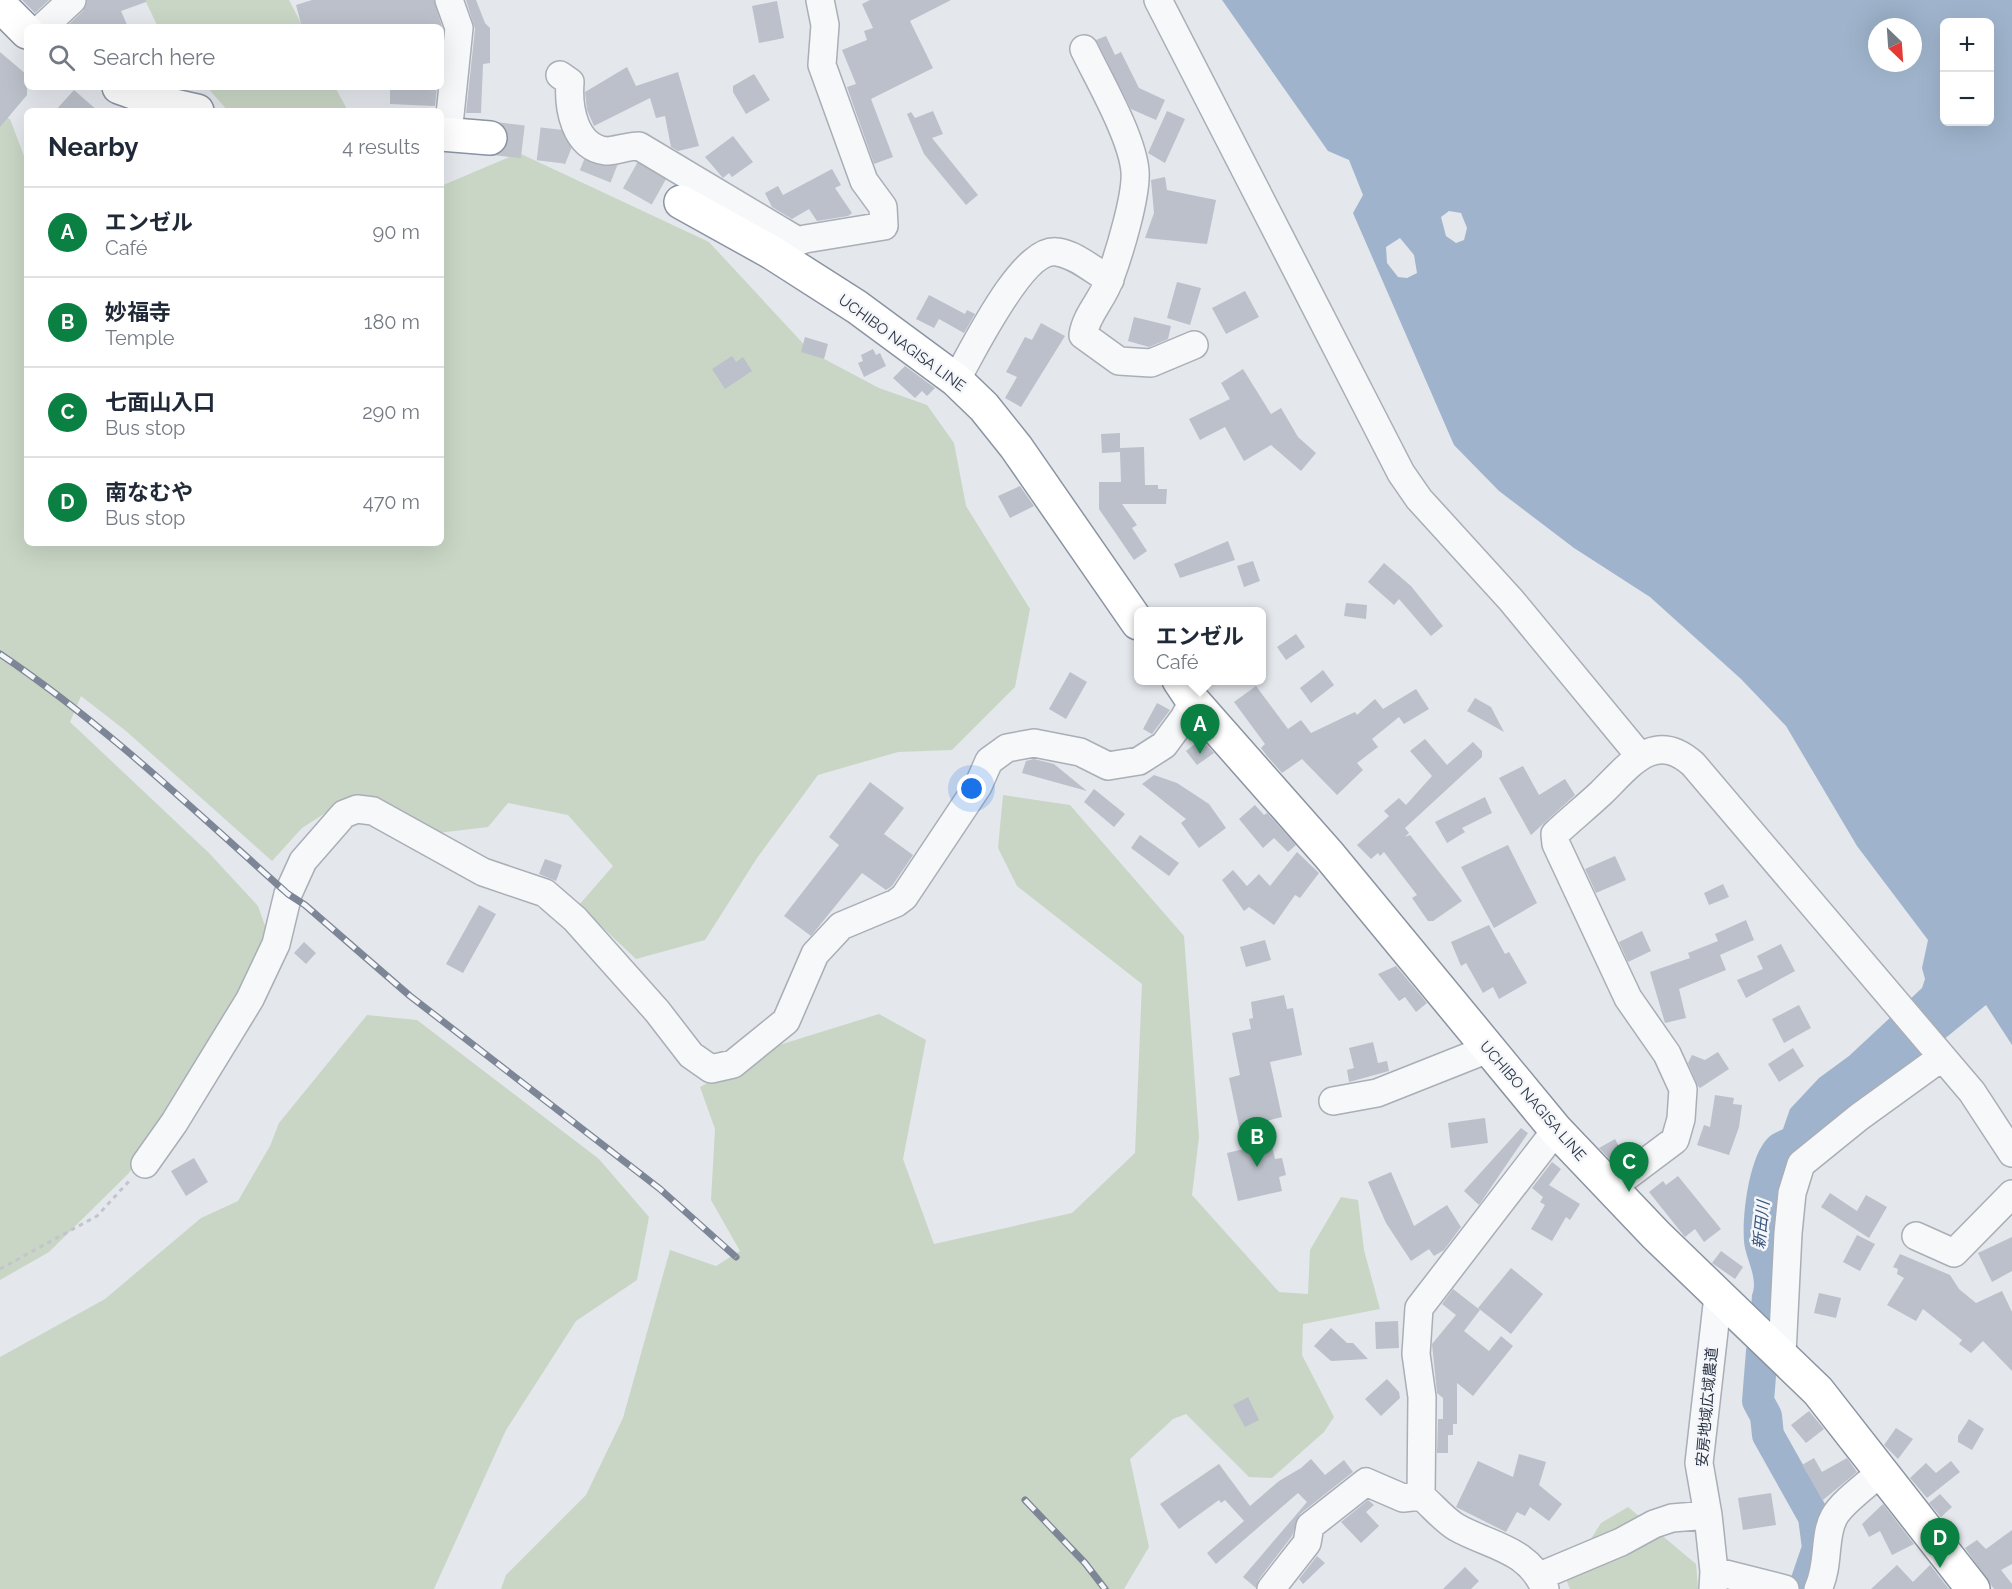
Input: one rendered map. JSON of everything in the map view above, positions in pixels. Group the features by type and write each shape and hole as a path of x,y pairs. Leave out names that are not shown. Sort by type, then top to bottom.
{"highway":[{"path":"0,5 24,29"},
{"path":"127,90 183,108"},
{"path":"444,134 490,138"},
{"name":"UCHIBO NAGISA LINE","path":"681,202 784,247 857,307 956,380 984,407 1016,447 1134,617"},
{"name":"UCHIBO NAGISA LINE","path":"1186,691 1329,855 1556,1130 1728,1306 1778,1350 1818,1390 1973,1589"}],"street":[{"path":"46,24 72,0"},
{"path":"444,134 459,28 449,0"},
{"path":"560,75 570,82 568,100 578,130 591,144 607,151 623,146 639,146 784,247 884,226 883,207 864,181 822,64 825,25 820,0"},
{"path":"1158,0 1401,473 1419,499 1511,600 1639,755"},
{"path":"1084,49 1131,149 1135,172 1132,194 1110,280 1084,325 1083,335 1119,361 1151,363 1194,345"},
{"path":"956,380 1012,284 1026,267 1041,256 1054,251 1066,254 1110,280"},
{"path":"145,1164 174,1123 250,999 276,944 288,894 303,861 344,814 357,810 373,810 483,872 545,893 575,919 657,1011 691,1055 711,1069 733,1064 786,1021 815,954 841,926 896,903 904,897 978,786 989,761 1007,748 1034,743 1080,753 1108,766 1139,761 1164,745 1184,718 1186,691"},
{"path":"1611,1188 1674,1140 1681,1119 1683,1089 1667,1054 1628,998 1556,844 1555,834 1639,755 1660,749 1681,753 1693,764 1972,1092 2012,1153"},
{"path":"1333,1101 1377,1093 1488,1049"},
{"path":"1778,1350 1792,1193 1801,1164 1940,1054"},
{"path":"1421,1496 1422,1397 1416,1354 1419,1308 1556,1130"},
{"path":"1916,1236 1954,1253 2012,1194"},
{"name":"安房地域広域農道","path":"1714,1580 1700,1463 1728,1306"},
{"path":"1818,1589 1826,1573 1829,1535 1834,1516 1881,1472"},
{"path":"1271,1589 1307,1543 1310,1526 1366,1482 1403,1498 1421,1496 1455,1526 1502,1546 1542,1583 1654,1524 1672,1518 1708,1515"},
{"path":"1714,1580 1785,1589"}],"path":[{"path":"0,1269 97,1216 145,1164"}],"green space":[{"path":"145,0 289,0 301,24 157,24"},
{"path":"210,90 337,90 346,108 225,108"},
{"path":"0,115 10,119 24,156 24,546 444,546 444,185 519,153 709,242 811,352 879,388 927,405 954,443 966,506 1030,609 1015,687 952,750 898,752 818,775 757,858 705,940 636,959 579,905 613,866 568,815 508,803 488,827 429,834 344,801 302,828 272,861 126,731 81,696 70,722 209,853 258,906 277,959 164,1128 128,1174 49,1252 0,1280"},
{"path":"1003,795 1070,805 1184,936 1199,1137 1192,1195 1279,1292 1308,1294 1310,1250 1341,1197 1358,1200 1364,1250 1380,1309 1303,1324 1302,1355 1334,1417 1324,1432 1272,1478 1249,1477 1186,1414 1173,1419 1130,1459 1149,1547 1124,1589 501,1589 506,1575 586,1495 623,1418 670,1250 716,1266 740,1251 711,1200 715,1129 700,1087 776,1046 879,1014 926,1040 903,1159 934,1244 1072,1213 1135,1153 1142,984 1017,886 998,848"},
{"path":"367,1015 417,1020 599,1159 649,1217 637,1280 576,1321 506,1430 434,1589 0,1589 0,1357 105,1299 201,1218 238,1201 270,1146 279,1123"},
{"path":"1628,1507 1696,1564 1698,1589 1570,1589 1566,1579 1601,1523"}],"water":[{"path":"1222,0 2012,0 2012,1045 1986,1005 1813,1146 1762,1395 1753,1395 1748,1353 1754,1282 1744,1241 1748,1187 1756,1159 1767,1139 1783,1129 1790,1109 1819,1078 1849,1056 1922,988 1925,979 1922,968 1928,940 1857,846 1786,726 1741,679 1650,597 1574,548 1499,491 1454,445 1353,213 1363,195 1349,160 1328,151","holes":["1449,211 1461,213 1467,228 1464,240 1456,243 1446,236 1441,217","1400,238 1414,255 1417,273 1407,278 1398,277 1387,263 1386,247"]}],"building":[{"path":"22,0 49,0 35,13"},
{"path":"87,0 146,0 146,2 121,11 127,24 69,24 83,11"},
{"path":"312,0 434,0 441,24 301,24 296,5"},
{"path":"466,0 476,0 485,23 490,28 490,63 483,64 481,113 466,113 475,29"},
{"path":"870,0 951,0 910,21 933,68 871,99 893,157 874,164 847,87 856,84 842,50 867,40 864,31 873,28 862,4"},
{"path":"777,1 784,38 759,43 752,6"},
{"path":"1106,36 1115,55 1121,52 1139,88 1165,100 1156,120 1131,109 1096,40"},
{"path":"0,52 24,72 24,90 27,90 27,95 0,127"},
{"path":"627,67 636,86 678,72 699,146 678,151 671,147 665,116 656,118 650,98 594,126 587,110 585,92"},
{"path":"754,74 770,100 746,114 733,92 733,86"},
{"path":"74,90 95,108 58,108"},
{"path":"390,90 437,90 435,106 390,104"},
{"path":"933,111 943,134 932,138 978,195 966,205 924,154 907,114 911,112 915,118"},
{"path":"1167,111 1185,119 1165,163 1148,153"},
{"path":"733,136 753,162 732,177 729,173 723,178 705,157"},
{"path":"832,169 841,185 835,188 852,213 848,216 817,221 809,209 792,219 772,207 765,193 778,186 783,195"},
{"path":"1165,177 1167,190 1216,200 1207,244 1145,238 1154,213 1151,180"},
{"path":"1177,282 1201,288 1190,325 1167,318"},
{"path":"1245,291 1259,317 1226,334 1212,308"},
{"path":"929,295 965,314 967,310 975,314 964,333 939,319 934,328 916,319"},
{"path":"1134,317 1171,326 1168,339 1149,347 1128,341"},
{"path":"1041,323 1065,336 1021,407 1005,398 1017,377 1006,372 1025,337 1032,340"},
{"path":"805,337 828,344 824,359 801,352"},
{"path":"873,349 876,355 880,353 886,366 864,377 858,363 863,361 861,355"},
{"path":"732,356 736,362 743,357 752,371 725,389 712,369"},
{"path":"905,366 935,388 927,396 922,391 915,398 893,378"},
{"path":"1243,369 1271,414 1281,408 1298,437 1316,453 1301,471 1271,445 1244,461 1225,427 1200,440 1189,419 1230,399 1221,383"},
{"path":"1120,433 1120,448 1144,447 1145,485 1158,485 1158,489 1167,489 1166,504 1122,504 1137,525 1132,528 1147,551 1134,560 1099,509 1099,482 1121,482 1120,452 1102,453 1101,434"},
{"path":"1020,486 1034,506 1010,518 998,496"},
{"path":"1228,541 1235,560 1180,578 1174,564"},
{"path":"1253,561 1260,581 1244,587 1237,566"},
{"path":"1384,563 1411,586 1443,626 1431,636 1399,599 1394,605 1368,582"},
{"path":"1346,603 1367,605 1366,619 1344,616"},
{"path":"1296,634 1305,647 1286,660 1277,647"},
{"path":"1323,670 1334,685 1311,703 1300,688"},
{"path":"1070,672 1087,682 1066,719 1049,709"},
{"path":"1256,686 1288,729 1301,720 1311,733 1355,712 1357,715 1375,699 1383,709 1416,689 1429,709 1404,724 1399,717 1372,739 1378,747 1357,763 1363,770 1337,795 1302,759 1282,773 1261,748 1265,744 1234,702"},
{"path":"1475,698 1491,707 1504,732 1467,711"},
{"path":"1157,703 1170,710 1152,734 1143,729"},
{"path":"1201,739 1214,753 1197,765 1186,751"},
{"path":"1425,739 1447,765 1473,742 1482,751 1482,757 1405,828 1409,833 1405,837 1410,835 1462,901 1433,921 1428,921 1412,898 1417,895 1384,852 1380,856 1378,853 1371,859 1357,845 1389,816 1384,811 1399,798 1406,805 1432,776 1410,751"},
{"path":"1034,759 1054,764 1087,791 1022,773 1026,761"},
{"path":"1523,766 1539,795 1565,779 1575,795 1531,835 1499,778"},
{"path":"1154,775 1177,783 1209,804 1226,828 1199,848 1181,823 1186,819 1142,784"},
{"path":"870,782 904,808 884,834 913,855 892,886 886,890 862,873 811,936 784,916 839,845 829,837"},
{"path":"1094,789 1125,814 1114,827 1084,802"},
{"path":"1485,797 1492,813 1462,828 1465,832 1447,843 1435,822"},
{"path":"1255,805 1264,815 1267,813 1296,845 1288,852 1274,838 1263,848 1239,819"},
{"path":"1140,835 1179,863 1169,876 1131,848"},
{"path":"1508,845 1537,903 1494,928 1461,867"},
{"path":"1297,852 1319,873 1300,898 1295,895 1274,925 1249,907 1244,911 1222,880 1233,870 1247,886 1259,874 1270,886"},
{"path":"1615,856 1626,880 1596,893 1585,869"},
{"path":"545,859 562,865 556,881 539,874"},
{"path":"1723,884 1729,897 1709,905 1704,893"},
{"path":"479,905 496,914 463,973 446,964"},
{"path":"1746,920 1754,940 1720,955 1726,970 1679,989 1686,1018 1665,1023 1650,972 1690,958 1688,953 1718,941 1715,934"},
{"path":"1489,925 1505,954 1509,952 1527,983 1499,999 1493,987 1483,993 1466,963 1461,966 1451,942"},
{"path":"1642,931 1651,951 1628,962 1619,942"},
{"path":"1265,940 1271,960 1246,967 1240,947"},
{"path":"304,942 316,953 306,964 294,953"},
{"path":"1781,944 1795,971 1746,998 1737,980 1763,969 1757,956"},
{"path":"1396,966 1427,1003 1416,1012 1405,997 1399,1001 1378,974"},
{"path":"1284,995 1287,1009 1293,1008 1302,1055 1270,1062 1282,1117 1266,1121 1275,1159 1282,1158 1286,1175 1279,1177 1282,1191 1238,1201 1227,1153 1244,1149 1229,1078 1240,1075 1232,1033 1251,1029 1249,1019 1253,1018 1251,1002"},
{"path":"1799,1005 1811,1028 1784,1043 1772,1019"},
{"path":"1373,1042 1378,1063 1387,1061 1389,1071 1349,1082 1347,1070 1354,1068 1349,1048"},
{"path":"1793,1048 1804,1066 1779,1082 1768,1064"},
{"path":"1718,1052 1729,1069 1700,1088 1688,1063 1692,1055 1705,1060"},
{"path":"1715,1095 1734,1098 1733,1104 1742,1105 1739,1127 1729,1155 1697,1145 1704,1125 1710,1127"},
{"path":"1485,1118 1488,1143 1451,1148 1448,1123"},
{"path":"1521,1128 1528,1133 1479,1205 1464,1191"},
{"path":"1615,1139 1625,1158 1614,1164 1599,1148"},
{"path":"194,1158 208,1182 186,1196 171,1171"},
{"path":"1552,1162 1561,1169 1549,1185 1580,1204 1570,1220 1566,1217 1552,1241 1531,1229 1545,1205 1540,1202 1543,1197 1532,1188"},
{"path":"1391,1172 1414,1226 1447,1205 1461,1227 1444,1250 1434,1256 1429,1249 1411,1261 1386,1223 1368,1182"},
{"path":"1678,1176 1721,1229 1704,1242 1695,1229 1685,1237 1649,1192 1663,1181 1666,1185"},
{"path":"1830,1193 1857,1211 1866,1195 1887,1207 1869,1238 1821,1207"},
{"path":"1857,1235 1875,1244 1860,1271 1843,1262"},
{"path":"2012,1237 2012,1271 1992,1282 1978,1253"},
{"path":"1721,1251 1743,1267 1735,1279 1712,1263"},
{"path":"1900,1254 1950,1275 1959,1289 1976,1303 2002,1291 2012,1312 2012,1371 1983,1341 1971,1353 1959,1344 1962,1340 1923,1309 1916,1321 1887,1305 1904,1278 1897,1274 1898,1269 1893,1267"},
{"path":"1511,1268 1543,1294 1511,1334 1478,1308"},
{"path":"1453,1289 1480,1310 1464,1331 1489,1351 1501,1336 1513,1346 1473,1396 1457,1383 1457,1424 1453,1424 1453,1435 1448,1435 1448,1453 1437,1453 1438,1419 1443,1419 1443,1398 1437,1393 1432,1344 1456,1315 1442,1304"},
{"path":"1819,1293 1841,1298 1836,1318 1814,1313"},
{"path":"1398,1321 1399,1348 1376,1349 1375,1322"},
{"path":"1331,1328 1347,1343 1353,1343 1368,1359 1331,1361 1314,1346"},
{"path":"1387,1379 1399,1392 1400,1398 1381,1416 1365,1399"},
{"path":"1248,1397 1259,1420 1245,1427 1233,1405"},
{"path":"1809,1411 1824,1429 1806,1443 1791,1425"},
{"path":"1969,1419 1984,1429 1972,1450 1958,1442 1958,1436"},
{"path":"1896,1428 1913,1439 1898,1459 1884,1445"},
{"path":"1519,1454 1546,1462 1539,1485 1562,1504 1549,1521 1530,1507 1525,1516 1517,1512 1506,1532 1456,1507 1478,1461 1513,1477"},
{"path":"1814,1458 1822,1472 1847,1458 1857,1472 1823,1500 1802,1465"},
{"path":"1311,1459 1325,1475 1344,1460 1353,1472 1300,1514 1292,1536 1259,1579 1256,1588 1243,1577 1307,1502 1298,1493 1216,1564 1207,1553 1244,1521 1225,1500 1221,1503 1219,1500 1179,1529 1160,1504 1219,1464 1250,1506 1279,1481"},
{"path":"1951,1461 1960,1472 1927,1498 1910,1478 1926,1463 1936,1473"},
{"path":"1771,1493 1776,1525 1743,1530 1738,1498"},
{"path":"1940,1494 1952,1507 1941,1517 1929,1503"},
{"path":"1368,1500 1374,1505 1366,1512 1379,1526 1361,1543 1341,1522"},
{"path":"1883,1504 1914,1544 1892,1555 1880,1531 1869,1537 1862,1524"},
{"path":"2012,1530 2012,1564 2001,1570 2012,1584 2012,1589 1994,1589 1965,1548 1977,1540 1986,1549"},
{"path":"1317,1556 1325,1563 1303,1584 1299,1579"},
{"path":"1897,1565 1913,1582 1930,1565 1949,1589 1871,1589"},
{"path":"1465,1567 1479,1581 1471,1589 1443,1589"}],"waterway":[{"name":"新田川","path":"1762,1351 1758,1401 1766,1416 1768,1435 1814,1517 1818,1548 1804,1589"}],"tunnel":[{"path":"490,138 566,147 624,170 681,202"}],"railway":[{"path":"0,654 76,709 288,894 305,905 410,996 660,1189 736,1257"},
{"path":"1025,1500 1085,1563 1105,1589"}],"place":[{"name":"エンゼル","path":"1200,754"},
{"name":"妙福寺","path":"1257,1167"},
{"name":"七面山入口","path":"1629,1192"},
{"name":"南なむや","path":"1940,1568"}]}
